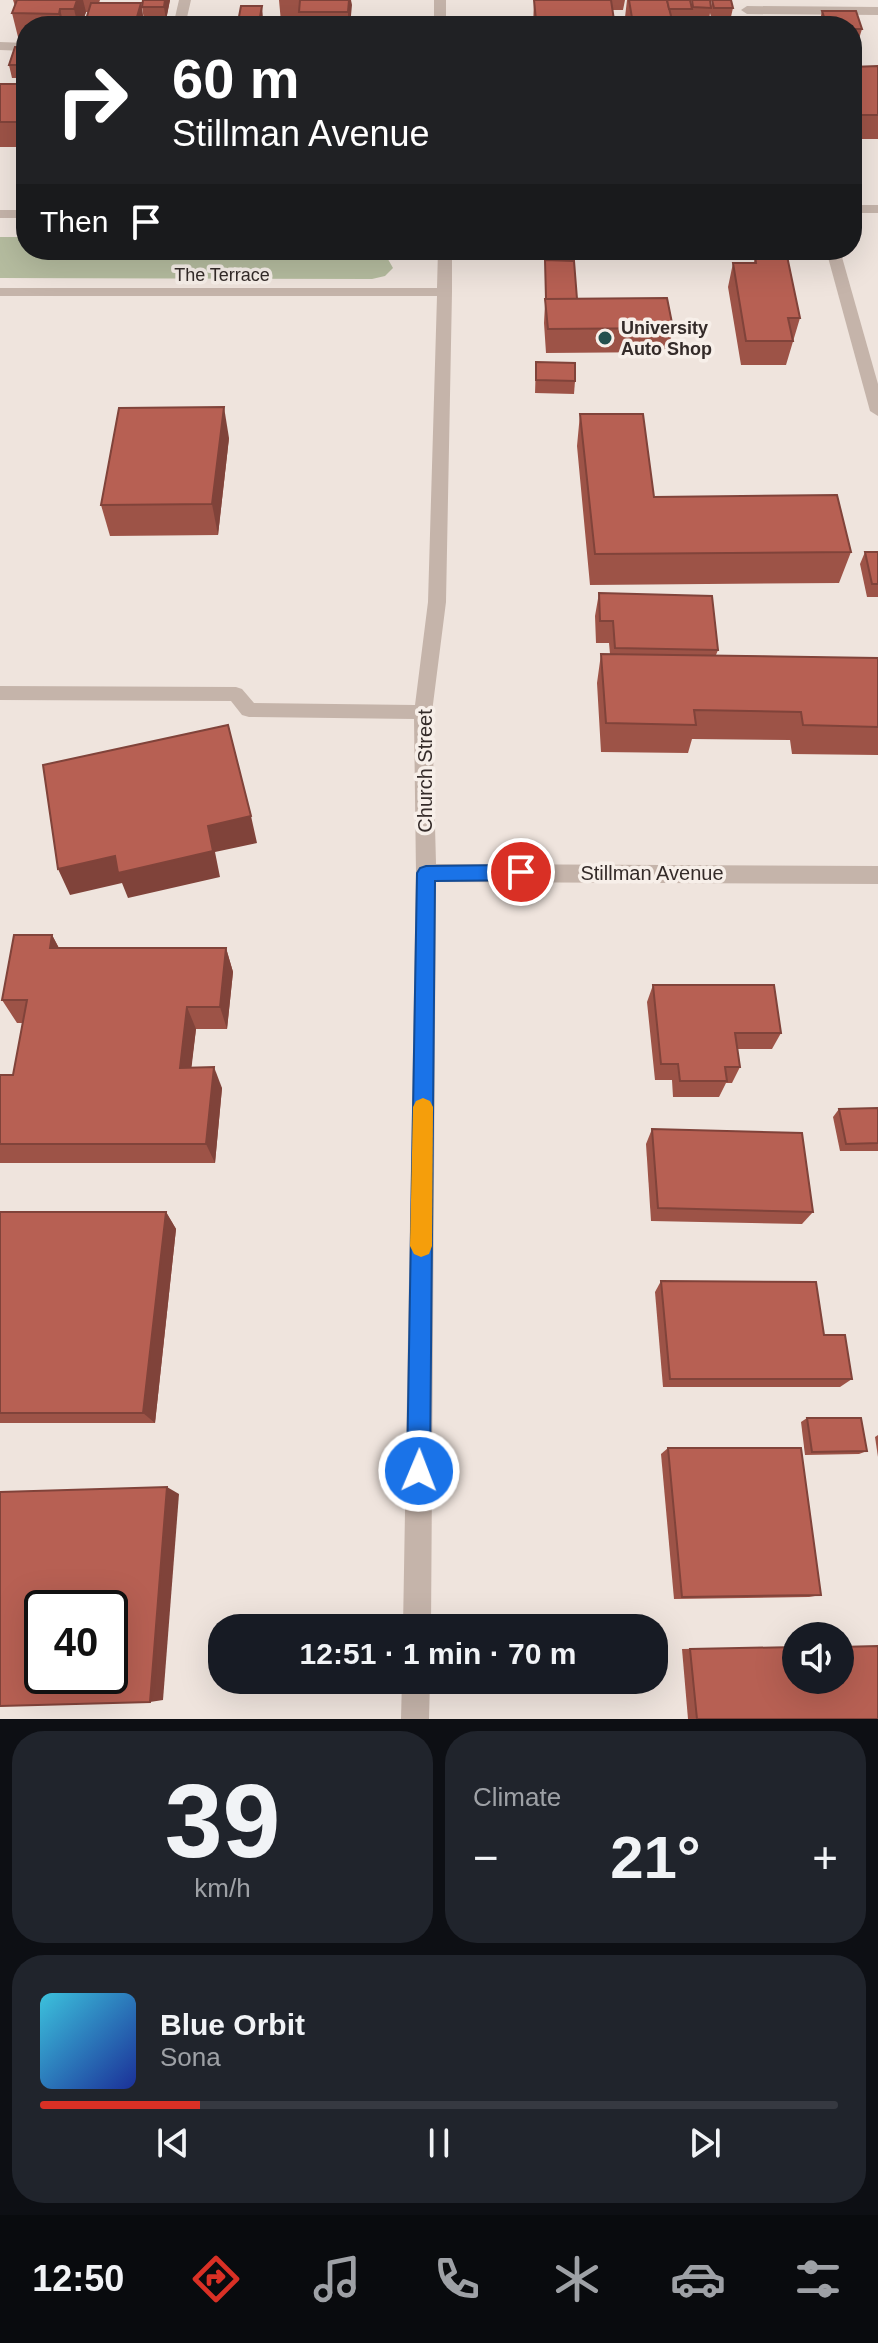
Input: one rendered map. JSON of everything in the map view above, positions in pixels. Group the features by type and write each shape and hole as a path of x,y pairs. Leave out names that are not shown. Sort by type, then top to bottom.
{"street":[{"path":"746,5 878,11"},
{"name":"Church Street","path":"417,1614 426,873 423,712 437,602 445,260"},
{"path":"836,260 878,411"},
{"name":"The Terrace","path":"0,292 445,292"},
{"path":"0,693 236,694 249,710 423,712"},
{"name":"Stillman Avenue","path":"426,873 878,875"},
{"path":"415,1719 416,1694"}],"green space":[{"path":"0,237 16,237 16,260 388,260 393,268 385,276 372,279 0,278"}],"building":[{"path":"17,0 77,0 74,9 60,9 59,14 12,13"},
{"path":"143,0 165,0 164,7 142,7"},
{"path":"300,0 349,0 348,12 299,12"},
{"path":"534,0 611,0 613,16 536,16"},
{"path":"629,0 667,0 671,16 632,16"},
{"path":"667,0 690,0 692,9 669,9"},
{"path":"692,0 710,0 711,8 693,7"},
{"path":"712,0 731,0 733,8 714,8"},
{"path":"91,3 141,3 137,16 87,16"},
{"path":"241,6 262,6 260,16 239,16"},
{"path":"822,11 856,11 858,16 824,16"},
{"path":"15,47 16,47 16,65 9,65"},
{"path":"878,66 878,115 862,115 862,67"},
{"path":"0,84 16,84 16,122 0,122"},
{"path":"545,260 574,261 577,299 546,299"},
{"path":"756,260 788,260 800,318 788,318 793,341 746,341 733,263 756,263"},
{"path":"667,298 673,328 548,329 545,299"},
{"path":"536,362 575,363 575,381 536,380"},
{"path":"224,407 212,504 101,505 119,408"},
{"path":"580,414 643,414 654,497 837,495 851,552 595,554"},
{"path":"865,552 878,552 878,584 872,584"},
{"path":"599,593 712,596 718,650 615,648 613,621 600,621"},
{"path":"601,654 878,658 878,727 803,725 801,712 694,710 696,725 606,723"},
{"path":"228,725 251,816 208,826 213,851 118,873 115,856 58,869 43,765"},
{"path":"14,935 52,935 50,948 226,948 220,1007 187,1007 180,1068 214,1067 206,1144 0,1144 0,1075 13,1075 27,1000 2,1000"},
{"path":"653,985 774,985 781,1033 735,1033 740,1067 725,1067 727,1081 680,1081 678,1064 661,1064"},
{"path":"878,1108 878,1143 846,1144 839,1109"},
{"path":"652,1129 802,1133 813,1212 658,1208"},
{"path":"0,1212 166,1212 143,1413 0,1413"},
{"path":"661,1281 816,1282 824,1335 845,1335 852,1379 670,1379"},
{"path":"807,1418 861,1418 867,1451 812,1452"},
{"path":"668,1448 801,1448 821,1595 682,1597"},
{"path":"167,1487 150,1702 0,1706 0,1492"},
{"path":"878,1646 878,1719 697,1719 690,1649 782,1647 782,1694 854,1694 854,1647"}],"slow traffic":[{"path":"421,1246 423,1107"}],"place":[{"name":"University Auto Shop","path":"605,338"}],"route":[{"path":"419,1471 426,873 521,872"}]}
